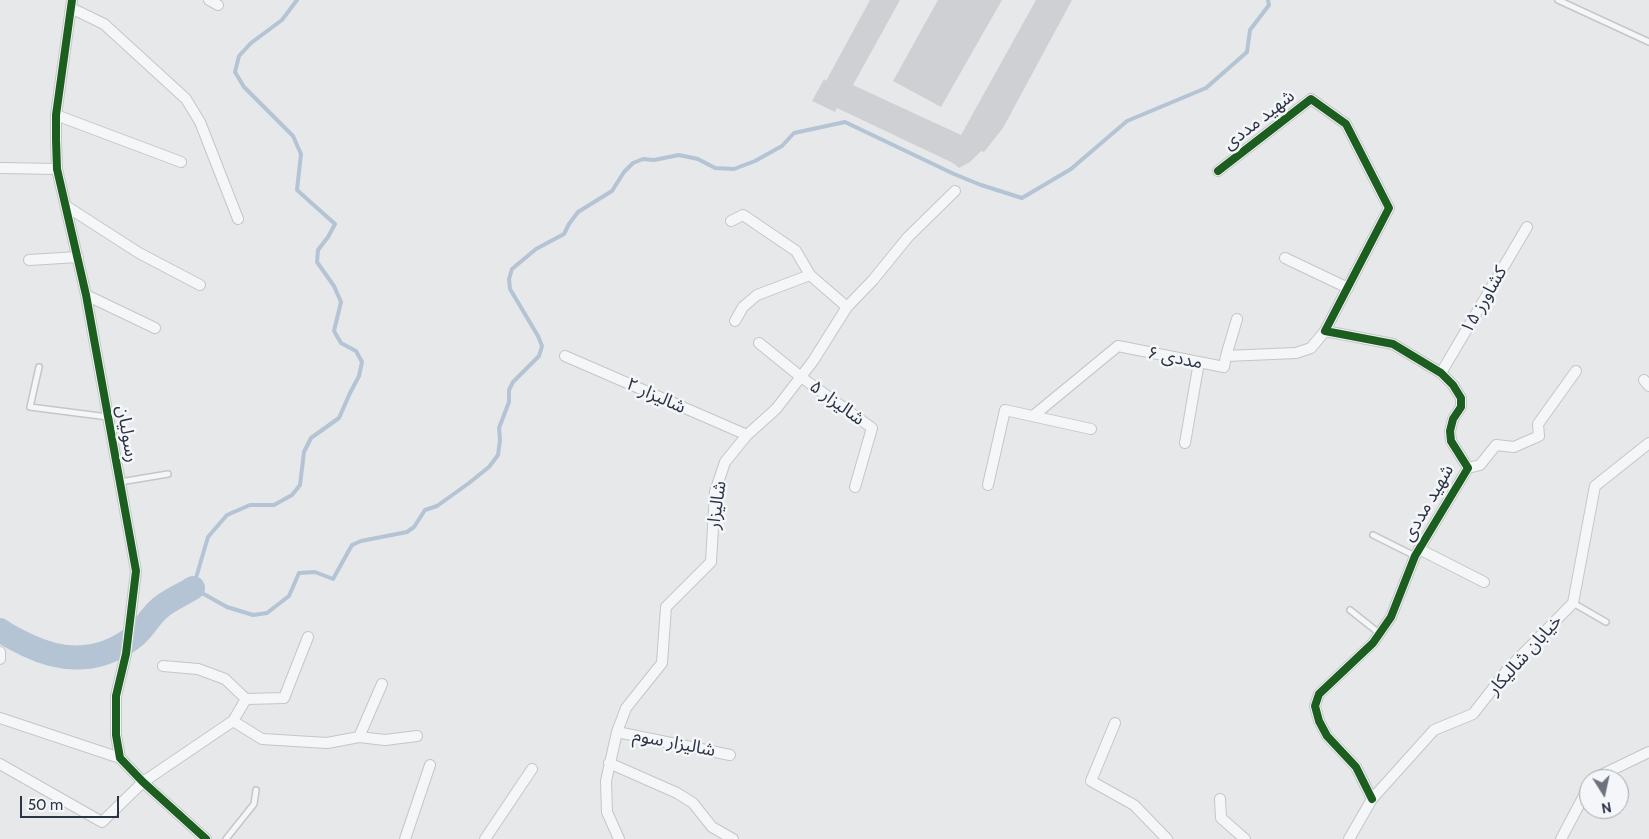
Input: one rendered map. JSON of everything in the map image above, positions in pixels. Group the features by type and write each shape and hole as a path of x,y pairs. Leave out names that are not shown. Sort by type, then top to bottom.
{"street":[{"name":"رسولیان","path":"71,4 56,114 58,169 86,295 136,570 126,654 116,696 116,735 120,758"},
{"path":"71,4 104,24 186,98 200,122 238,219"},
{"name":"شهید مددی","path":"1218,171 1311,99 1346,124 1389,208 1325,331 1393,344 1441,374 1453,385 1461,398 1461,407 1453,420 1450,431 1451,441 1468,468 1417,553 1391,617 1373,643 1319,694 1315,706 1319,721 1327,736 1356,767 1372,799"},
{"path":"56,114 181,162"},
{"path":"0,168 58,169"},
{"name":"شالیزار","path":"619,839 607,812 606,781 609,763 626,708 662,663 666,607 711,562 715,492 725,462 747,435 776,409 813,361 847,307 873,280 908,237 955,191"},
{"path":"66,206 139,253 200,286"},
{"path":"731,221 743,215 796,250 810,274 847,307"},
{"name":"کشاورز ۱۵","path":"1441,374 1527,227"},
{"path":"29,260 78,257"},
{"path":"1285,258 1348,288"},
{"path":"735,321 743,307 757,295 810,274"},
{"path":"86,295 155,328"},
{"path":"1226,356 1237,319"},
{"name":"مددی ۶","path":"1033,416 1118,346 1224,367 1226,356 1296,353 1311,348 1325,331"},
{"path":"759,343 801,377"},
{"name":"شالیزار ۲","path":"564,356 747,435"},
{"path":"1185,443 1199,362"},
{"path":"1468,468 1480,465 1496,445 1514,447 1539,436 1538,424 1576,371"},
{"name":"شالیزار ۵","path":"801,377 872,428 855,487"},
{"path":"988,486 1005,410 1091,430"},
{"name":"خیابان شالیکار","path":"1349,839 1372,799 1434,730 1473,714 1508,669 1573,603 1594,486 1649,443"},
{"path":"1417,553 1484,582"},
{"path":"163,666 198,668 225,679 246,699 284,698 308,636"},
{"path":"0,652 0,659"},
{"path":"359,737 382,684"},
{"path":"0,764 102,822 143,782 233,721 246,699"},
{"path":"0,718 120,758 143,782 206,839"},
{"path":"233,721 262,739 327,743 359,737 385,740 417,736"},
{"path":"1115,723 1092,780 1134,805 1167,839"},
{"name":"شالیزار سوم","path":"618,732 730,755"},
{"path":"1612,769 1649,752"},
{"path":"609,763 677,793 693,804 712,827 733,839"},
{"path":"405,839 430,766"},
{"path":"485,839 532,769"},
{"path":"1220,798 1221,818 1245,839"},
{"path":"1561,839 1579,805"}],"lane":[{"path":"1558,0 1649,42"},
{"path":"39,367 30,407 108,418"},
{"path":"120,482 168,474"},
{"path":"1373,535 1417,553"},
{"path":"1573,603 1606,622"},
{"path":"1350,610 1380,634"},
{"path":"226,839 254,804 256,790"}],"building":[{"path":"870,0 900,0 853,85 961,135 1036,0 1072,0 1003,128 984,152 981,151 970,162 959,168 953,163 837,108 835,112 812,101 824,79 826,81"},
{"path":"938,0 1002,0 941,107 893,81"}],"waterway":[{"path":"297,0 282,20 251,43 239,56 235,72 244,87 293,136 301,154 297,190 335,224 318,250 317,262 334,286 341,302 334,331 341,343 356,351 362,362 359,376 339,418 311,438 304,452 300,485 292,495 274,505 250,505 227,515 208,537 193,588 227,607 253,615 267,613 289,596 299,573 315,572 333,579 352,545 361,541 407,532 414,527 425,510 437,506 489,467 498,455 499,428 509,402 509,390 513,382 539,356 542,346 510,289 509,279 512,269 536,249 564,234 578,212 612,191 624,172 633,163 643,159 654,160 679,155 698,159 715,168 734,169 755,161 782,146 794,133 845,122 954,174 1022,198 1071,169 1127,121 1206,88 1247,52 1250,30 1269,5 1268,0"},
{"path":"0,630 27,645 55,655 68,657 96,655 122,645 135,636 160,608 193,588"}],"cycle path":[{"path":"72,0 56,115 57,169 86,295 136,571 126,654 116,696 116,735 120,758 143,782 206,839"},
{"path":"1218,171 1311,99 1346,124 1389,208 1325,331 1393,344 1441,373 1453,385 1461,398 1461,407 1453,419 1450,431 1451,441 1468,468 1415,556 1391,617 1373,643 1319,694 1315,706 1319,721 1327,736 1356,767 1372,799"}]}
